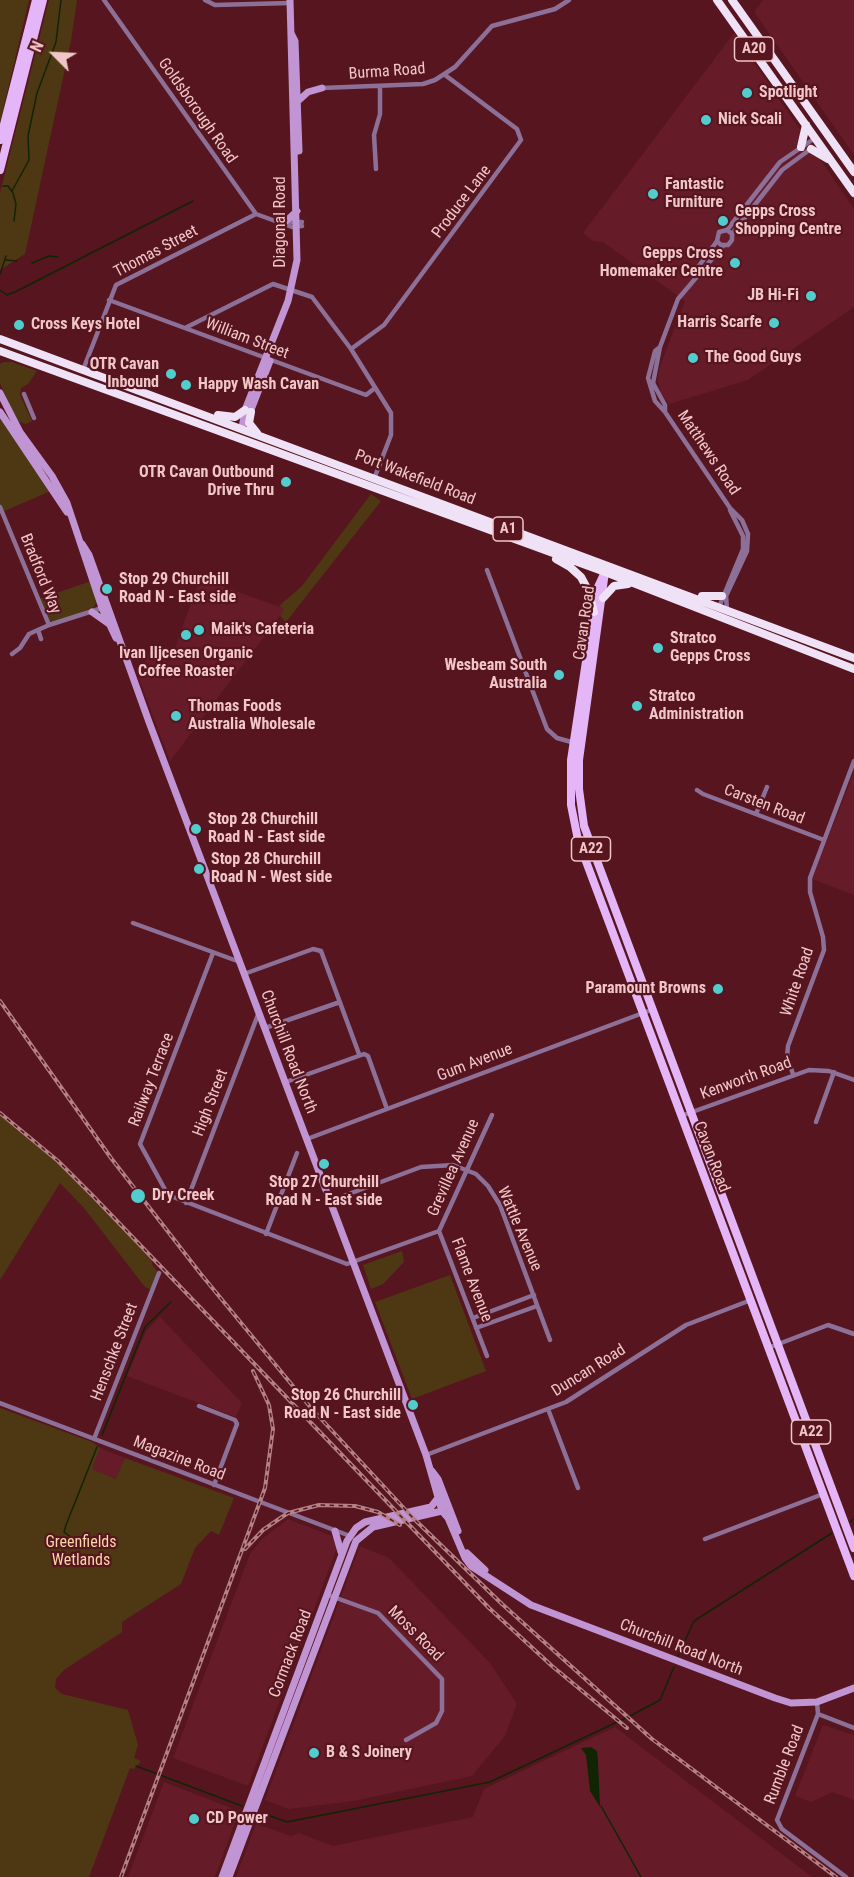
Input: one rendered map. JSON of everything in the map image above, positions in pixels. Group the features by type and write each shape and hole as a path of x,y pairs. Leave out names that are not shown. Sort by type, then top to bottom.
{"highway":[{"name":"A20","path":"717,0 854,193"},
{"name":"A20","path":"732,0 852,168"},
{"path":"806,125 806,148 831,160"},
{"path":"817,140 826,132"},
{"path":"846,182 846,169 852,168"},
{"name":"Port Wakefield Road","path":"0,339 257,433 578,555 689,594 854,658"},
{"name":"Port Wakefield Road","path":"0,351 605,572 854,669"},
{"path":"0,359 20,358"},
{"path":"83,370 82,375 92,386"},
{"path":"130,387 141,396 138,403"},
{"path":"191,410 230,417 248,411 249,423 257,433"},
{"path":"206,426 235,430 242,428 248,436 304,462"},
{"path":"438,502 438,506 454,518"},
{"path":"517,540 564,562 576,572 588,590 594,612"},
{"path":"578,555 605,572 649,580"},
{"path":"603,598 614,585 632,584"},
{"path":"689,594 710,598 722,596"},
{"path":"723,608 720,613 743,623 748,629"}],"main road":[{"path":"0,140 36,0"},
{"path":"0,170 44,0"},
{"name":"Cavan Road","path":"605,572 603,598 570,774 571,805 578,840 615,941 690,1112 854,1548"},
{"name":"Cavan Road","path":"605,572 599,581 577,743 582,816 628,949 681,1116 854,1576"},
{"path":"594,885 603,882"},
{"path":"615,941 628,949"}],"street":[{"name":"Goldsborough Road","path":"104,0 256,214"},
{"path":"205,0 215,5 290,2"},
{"name":"Burma Road","path":"322,88 423,84 446,75 492,26 555,9 570,0"},
{"name":"Diagonal Road","path":"242,428 300,269 295,100 289,42 290,2"},
{"name":"Diagonal Road","path":"291,33 295,41 297,87"},
{"name":"Produce Lane","path":"351,350 384,325 520,140 517,129 446,75"},
{"path":"376,169 374,135 380,114 380,86"},
{"path":"295,100 297,87 322,88"},
{"path":"295,100 308,92 322,88"},
{"name":"Diagonal Road","path":"295,100 297,212 300,225"},
{"path":"817,140 782,170 732,234 731,242 723,246 717,241 719,232 727,230 780,162 817,140"},
{"path":"283,222 297,212"},
{"path":"256,214 300,225"},
{"name":"Thomas Street","path":"83,370 116,285 256,214"},
{"path":"727,230 732,234"},
{"name":"Matthews Road","path":"695,277 696,270 717,241"},
{"name":"Matthews Road","path":"723,246 678,299 660,347 652,383 665,405 665,412 730,508 743,536 743,545 722,596 723,608"},
{"path":"185,328 273,284 312,297 351,350 391,412 391,435 374,479"},
{"name":"William Street","path":"109,300 366,395 375,388"},
{"name":"Churchill Road North","path":"0,393 20,432 62,492 426,1455 442,1511 468,1563 531,1605 782,1700 818,1702 854,1688"},
{"path":"24,394 34,418"},
{"name":"Churchill Road North","path":"0,412 11,433 74,522"},
{"path":"11,433 20,432"},
{"name":"Bradford Way","path":"0,507 48,625 105,607"},
{"name":"Matthews Road","path":"723,608 748,543 748,534 742,520 730,508"},
{"path":"487,570 547,729 556,738 577,743"},
{"name":"Churchill Road North","path":"105,607 119,642"},
{"path":"92,612 110,624"},
{"path":"12,654 20,648 25,638 48,625"},
{"path":"38,630 41,639"},
{"name":"White Road","path":"793,1074 787,1057 788,1046 824,950 823,937 809,886 854,761"},
{"path":"756,814 767,786"},
{"name":"Carsten Road","path":"697,790 824,840"},
{"path":"133,923 240,962"},
{"path":"244,974 317,950 321,951 359,1054"},
{"name":"Railway Terrace","path":"213,952 140,1144 168,1195 338,1262 353,1263"},
{"path":"265,1028 340,1002"},
{"name":"Gum Avenue","path":"307,1139 647,1011"},
{"name":"High Street","path":"186,1203 259,1012"},
{"path":"286,1082 359,1054 368,1056 387,1109"},
{"name":"Kenworth Road","path":"681,1116 809,1070 834,1072 854,1080"},
{"path":"816,1122 834,1072"},
{"name":"Grevillea Avenue","path":"439,1231 492,1115"},
{"path":"266,1234 297,1153"},
{"path":"330,1201 421,1167 442,1164 467,1169"},
{"name":"Wattle Avenue","path":"467,1169 495,1194 550,1340"},
{"name":"Flame Avenue","path":"353,1263 439,1231 487,1356"},
{"name":"Henschke Street","path":"94,1439 159,1273"},
{"path":"472,1318 534,1295"},
{"name":"Duncan Road","path":"426,1455 566,1402 686,1325 759,1296"},
{"path":"476,1328 537,1306"},
{"path":"768,1348 828,1325 854,1334"},
{"name":"Magazine Road","path":"0,1402 350,1536"},
{"path":"200,1406 237,1424 214,1485"},
{"path":"548,1409 578,1488"},
{"name":"Churchill Road North","path":"432,1472 438,1479 468,1554 504,1587"},
{"path":"705,1539 823,1494"},
{"path":"351,1552 350,1536 365,1521 431,1507 438,1497"},
{"path":"350,1536 375,1526 442,1511 446,1501"},
{"path":"433,1514 450,1524"},
{"name":"Cormack Road","path":"222,1877 331,1596 360,1535 375,1526"},
{"path":"335,1531 341,1544 342,1555"},
{"name":"Cormack Road","path":"229,1877 331,1596 342,1555 350,1536"},
{"name":"Moss Road","path":"331,1596 378,1613 442,1679 442,1711 436,1722 406,1740"},
{"name":"Rumble Road","path":"818,1702 818,1714 777,1820 782,1829 846,1877"},
{"path":"818,1714 854,1728"}],"shaded area":[{"path":"763,0 854,0 854,155 754,12"},
{"name":"Gepps Cross Shopping Centre","path":"734,33 854,209 854,307 748,380 669,404 661,393 658,381 659,369 685,301 603,242 593,241 583,233"},
{"path":"200,578 285,609 170,761 136,671 143,666 148,653 170,662"},
{"path":"854,772 854,895 812,879"},
{"path":"160,1317 242,1403 236,1417 127,1376 146,1331"},
{"path":"100,1448 125,1458 117,1479 91,1469"},
{"path":"288,1519 329,1535 336,1539 338,1545 248,1786 173,1758 250,1554 262,1539"},
{"path":"360,1546 389,1558 490,1663 517,1704 505,1736 472,1776 353,1801 289,1809 265,1800"},
{"path":"823,1725 854,1735 854,1800 833,1792 811,1802 795,1796"},
{"path":"615,1727 812,1877 236,1877 256,1824 291,1836 299,1833 333,1846 473,1817 484,1789"},
{"path":"591,1747 597,1751 600,1807 590,1791 586,1755 581,1748"},
{"path":"164,1782 239,1811 215,1877 128,1877"}],"green space":[{"path":"0,0 29,0 0,123"},
{"path":"49,0 77,0 71,41 25,254 0,270 0,193"},
{"path":"12,362 37,371 28,384 21,388 20,395 32,421 26,424 16,421 0,383 0,364"},
{"path":"0,412 53,490 2,512 0,507"},
{"path":"371,494 381,501 286,622 280,616 284,609 279,606 302,586"},
{"path":"91,581 96,602 94,607 54,623 48,620 39,599"},
{"path":"0,1113 34,1140 152,1257 152,1265 159,1273 152,1290 145,1287 84,1208 60,1183 0,1280"},
{"path":"402,1251 404,1262 383,1284 371,1289 363,1265"},
{"path":"450,1275 486,1371 412,1399 375,1302"},
{"name":"Greenfields Wetlands","path":"0,1408 92,1442 100,1448 92,1469 116,1479 125,1458 234,1498 219,1535 211,1531 195,1548 181,1584 122,1622 122,1632 64,1670 56,1679 55,1688 62,1694 128,1710 138,1745 134,1758 141,1761 134,1769 130,1768 89,1877 0,1877"}],"waterway":[{"path":"12,191 29,160 28,136 37,93 56,42 61,0"},
{"path":"3,186 8,186 13,193 16,204 14,221"},
{"path":"0,290 7,295 15,292 193,201"},
{"path":"0,274 6,256"},
{"path":"32,263 49,256 58,257"},
{"path":"6,260 17,261"},
{"path":"102,1435 145,1327 171,1302"},
{"path":"73,1539 64,1532 97,1447"},
{"path":"850,1522 854,1519"},
{"path":"678,1656 694,1621 832,1533"},
{"path":"262,1813 287,1822 490,1782 660,1700 674,1667"},
{"path":"136,1766 242,1806"},
{"path":"601,1806 641,1877"}],"railway":[{"path":"0,1001 111,1158 200,1273 311,1408 413,1518 502,1604 652,1739 836,1877"},
{"path":"0,1113 58,1161 93,1196 489,1608 552,1666 627,1728"},
{"path":"121,1877 265,1488 273,1429 269,1405 253,1371"},
{"path":"245,1549 263,1530 288,1513 319,1505 355,1506 378,1512 400,1525"}],"place":[{"name":"Spotlight","path":"747,93"},
{"name":"Nick Scali","path":"706,120"},
{"name":"Fantastic Furniture","path":"653,194"},
{"name":"Gepps Cross Shopping Centre","path":"723,221"},
{"name":"Gepps Cross Homemaker Centre","path":"735,263"},
{"name":"JB Hi-Fi","path":"811,296"},
{"name":"Harris Scarfe","path":"774,323"},
{"name":"Cross Keys Hotel","path":"19,325"},
{"name":"The Good Guys","path":"693,358"},
{"name":"OTR Cavan Inbound","path":"171,374"},
{"name":"Happy Wash Cavan","path":"186,385"},
{"name":"OTR Cavan Outbound Drive Thru","path":"286,482"},
{"name":"Stop 29 Churchill Road N - East side","path":"107,589"},
{"name":"Maik's Cafeteria","path":"199,630"},
{"name":"Ivan Iljcesen Organic Coffee Roaster","path":"186,635"},
{"name":"Stratco Gepps Cross","path":"658,648"},
{"name":"Wesbeam South Australia","path":"559,675"},
{"name":"Stratco Administration","path":"637,706"},
{"name":"Thomas Foods Australia Wholesale","path":"176,716"},
{"name":"Stop 28 Churchill Road N - East side","path":"196,829"},
{"name":"Stop 28 Churchill Road N - West side","path":"199,869"},
{"name":"Paramount Browns","path":"718,989"},
{"name":"Stop 27 Churchill Road N - East side","path":"324,1164"},
{"name":"Dry Creek","path":"138,1196"},
{"name":"Stop 26 Churchill Road N - East side","path":"413,1405"},
{"name":"B & S Joinery","path":"314,1753"},
{"name":"CD Power","path":"194,1819"}]}
